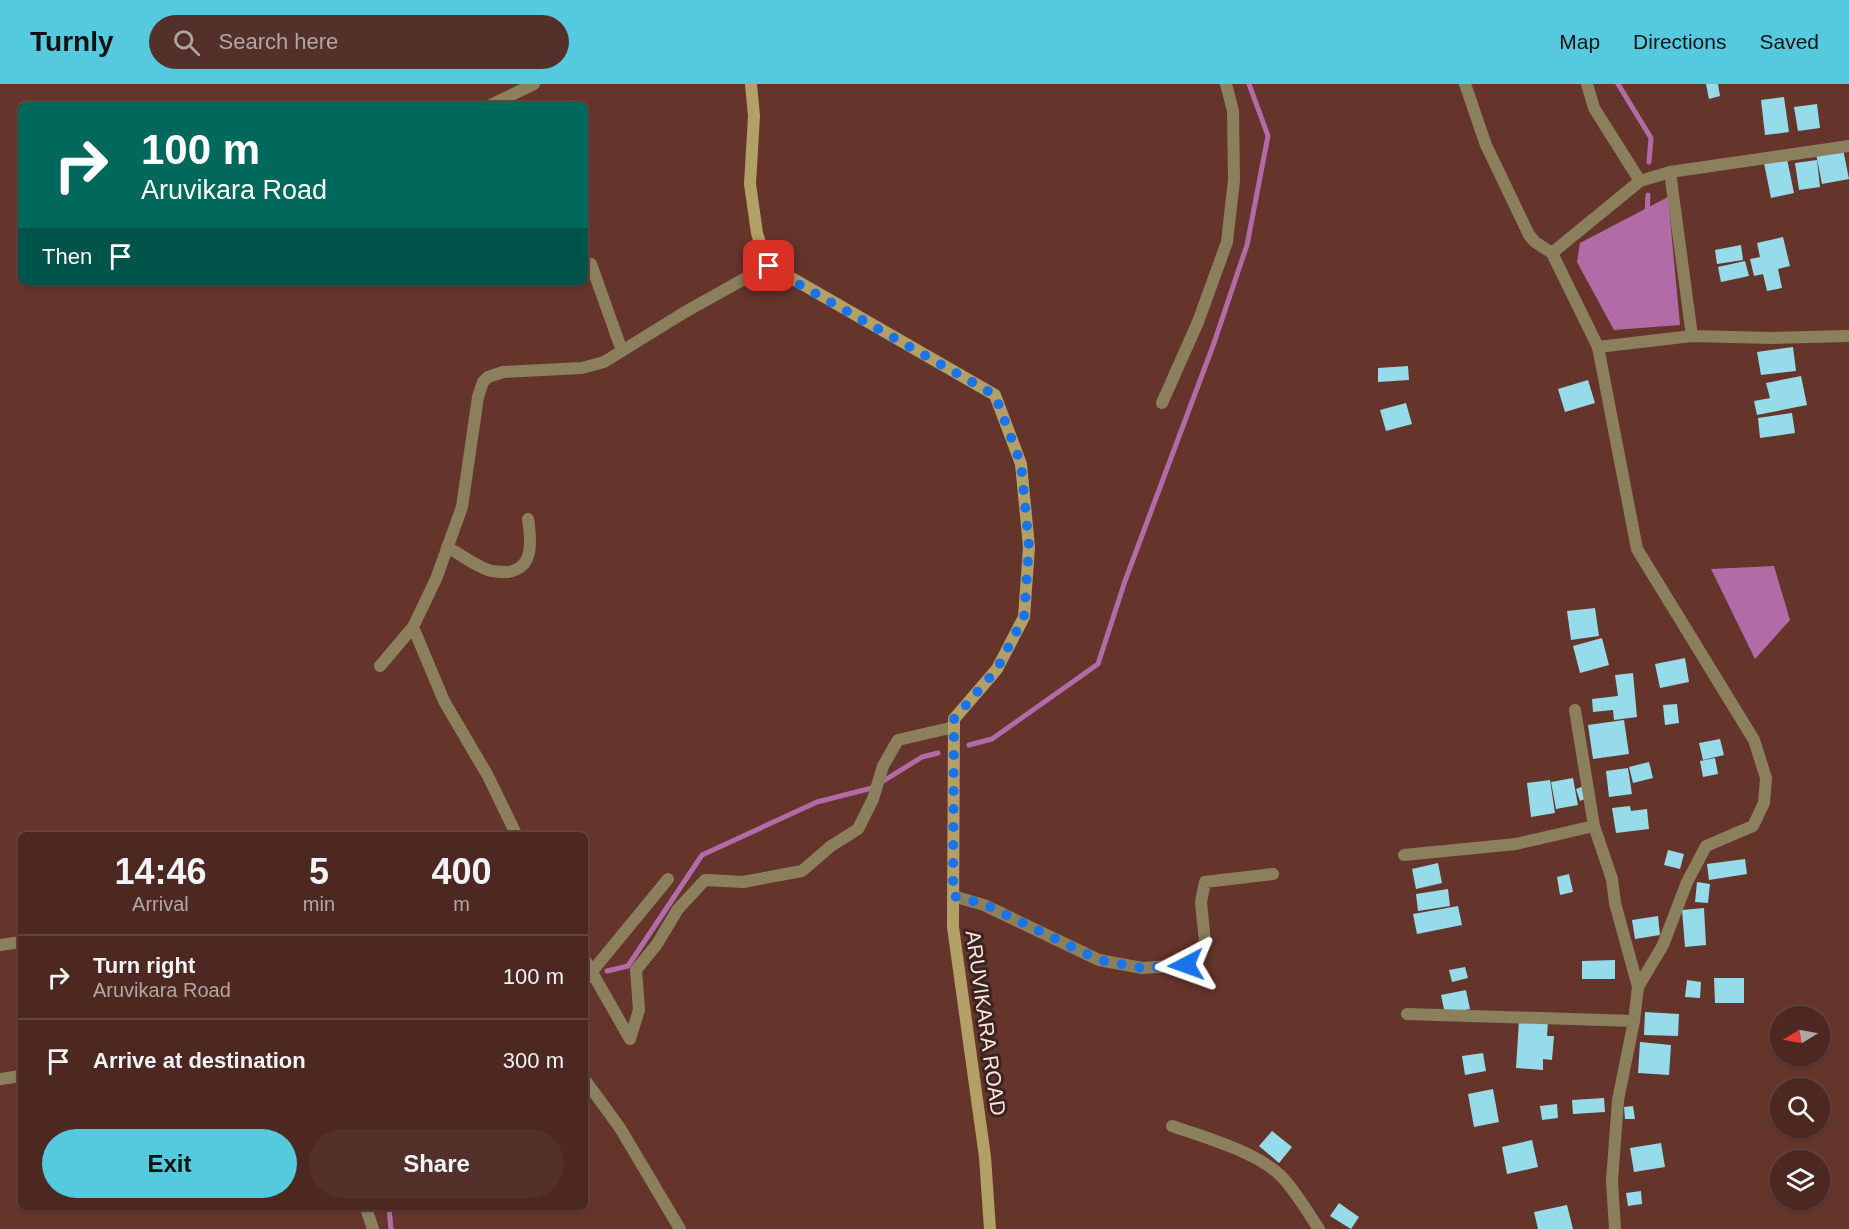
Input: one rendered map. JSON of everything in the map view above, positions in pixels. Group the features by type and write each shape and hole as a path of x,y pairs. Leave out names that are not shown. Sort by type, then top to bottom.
{"main road":[{"path":"751,84 754,116 750,184 760,246 769,266"},
{"name":"ARUVIKARA ROAD","path":"769,266 995,395 1021,464 1029,546 1024,617 997,669 954,719 953,927 985,1157 990,1229"}],"street":[{"path":"496,102 534,84"},
{"path":"1162,403 1198,322 1227,242 1234,180 1233,111 1226,84"},
{"path":"1465,84 1486,145 1524,226 1535,242 1552,253 1598,347 1637,549 1754,740 1766,778 1764,803 1753,826 1706,846 1688,882 1663,945 1638,987"},
{"path":"1587,84 1594,108 1640,182"},
{"path":"1552,253 1640,182 1670,172 1849,146"},
{"path":"1670,172 1692,336"},
{"path":"591,264 621,351"},
{"path":"380,666 413,627 436,579 462,507 478,397 483,381 503,372 582,368 604,362 685,312 769,266"},
{"path":"1598,347 1692,336 1772,338 1849,336"},
{"path":"447,547 488,570 497,572 515,570 527,561 529,554 528,519"},
{"path":"413,627 444,701 488,776 515,832"},
{"path":"1575,710 1594,826 1612,879 1615,903 1638,987 1634,1020 1618,1100 1612,1181 1615,1229"},
{"path":"668,879 588,976 630,1038 639,1010 636,970 657,944 678,909 705,880 743,882 802,871 831,846 858,829 873,799 883,766 898,740 954,727"},
{"path":"1404,855 1516,844 1594,826"},
{"path":"953,896 984,904 1099,960 1142,968 1164,967 1186,965 1205,942 1201,902 1204,882 1273,874"},
{"path":"0,945 18,942"},
{"path":"1407,1014 1634,1020"},
{"path":"0,1079 18,1076"},
{"path":"588,1084 620,1128 680,1229"},
{"path":"1172,1126 1239,1150 1265,1164 1281,1176 1319,1229"},
{"path":"367,1210 373,1229"}],"shaded area":[{"path":"1668,197 1680,325 1614,330 1577,262 1580,243"},
{"path":"1774,566 1790,620 1755,659 1711,569"}],"building":[{"path":"1706,84 1718,84 1720,96 1709,99"},
{"path":"1784,97 1789,132 1765,135 1761,100"},
{"path":"1817,104 1820,128 1798,131 1794,107"},
{"path":"1843,149 1849,179 1822,184 1816,154"},
{"path":"1787,159 1794,193 1771,198 1764,163"},
{"path":"1817,160 1820,187 1799,190 1795,163"},
{"path":"1783,237 1790,266 1778,269 1782,288 1767,291 1763,274 1754,276 1750,259 1760,257 1757,243"},
{"path":"1741,245 1743,260 1717,264 1715,250"},
{"path":"1745,261 1749,276 1721,282 1718,267"},
{"path":"1793,347 1796,371 1761,375 1757,352"},
{"path":"1408,366 1409,380 1378,382 1378,368"},
{"path":"1801,376 1807,405 1757,415 1754,401 1770,398 1766,383"},
{"path":"1588,380 1595,403 1565,412 1558,389"},
{"path":"1406,403 1412,424 1386,431 1380,410"},
{"path":"1792,413 1795,433 1760,438 1758,418"},
{"path":"1595,608 1599,636 1571,640 1567,611"},
{"path":"1602,638 1609,665 1580,673 1573,646"},
{"path":"1685,658 1689,682 1660,688 1655,664"},
{"path":"1633,673 1637,717 1614,720 1613,710 1593,712 1592,699 1618,696 1615,675"},
{"path":"1677,704 1679,723 1665,725 1663,705"},
{"path":"1624,720 1629,754 1593,759 1588,725"},
{"path":"1720,739 1724,755 1703,760 1699,743"},
{"path":"1715,758 1718,774 1703,777 1700,761"},
{"path":"1649,762 1653,778 1633,783 1629,767"},
{"path":"1628,768 1632,794 1609,797 1606,771"},
{"path":"1573,778 1578,805 1556,809 1551,782"},
{"path":"1550,780 1555,813 1531,817 1527,783"},
{"path":"1584,786 1588,798 1580,801 1576,789"},
{"path":"1630,806 1631,811 1647,809 1649,829 1616,833 1612,808"},
{"path":"1668,850 1684,854 1680,869 1664,865"},
{"path":"1745,859 1747,874 1709,880 1707,864"},
{"path":"1438,863 1442,883 1416,889 1412,869"},
{"path":"1569,874 1573,892 1560,895 1557,877"},
{"path":"1697,882 1710,884 1708,903 1695,902"},
{"path":"1448,889 1450,906 1418,911 1416,894"},
{"path":"1458,906 1462,925 1417,934 1413,914"},
{"path":"1704,908 1706,945 1685,947 1682,910"},
{"path":"1658,916 1660,935 1635,939 1632,920"},
{"path":"1615,960 1615,979 1582,979 1582,961"},
{"path":"1465,967 1468,978 1452,982 1449,970"},
{"path":"1714,978 1744,978 1744,1003 1715,1003"},
{"path":"1687,980 1701,982 1700,998 1685,997"},
{"path":"1466,990 1470,1009 1445,1014 1441,995"},
{"path":"1645,1012 1679,1014 1678,1036 1644,1035"},
{"path":"1519,1020 1548,1022 1547,1036 1554,1036 1552,1060 1543,1059 1543,1070 1516,1068"},
{"path":"1640,1042 1671,1045 1669,1075 1638,1073"},
{"path":"1483,1053 1486,1071 1465,1075 1462,1056"},
{"path":"1493,1089 1499,1122 1474,1127 1468,1094"},
{"path":"1604,1098 1605,1112 1573,1114 1572,1100"},
{"path":"1557,1104 1558,1118 1542,1120 1540,1106"},
{"path":"1633,1106 1635,1119 1625,1119 1624,1107"},
{"path":"1272,1131 1292,1147 1279,1163 1259,1146"},
{"path":"1532,1140 1538,1167 1507,1174 1502,1147"},
{"path":"1661,1143 1665,1167 1634,1172 1630,1148"},
{"path":"1641,1191 1642,1204 1628,1206 1626,1193"},
{"path":"1339,1203 1359,1217 1351,1229 1330,1216"},
{"path":"1567,1205 1573,1229 1538,1229 1534,1212"}],"waterway":[{"path":"969,745 992,739 1098,664 1125,581 1214,343 1247,245 1268,136 1249,84"},
{"path":"1618,84 1651,138 1649,162"},
{"path":"1647,215 1648,195"},
{"path":"607,971 628,966 702,855 817,802 872,788 922,757 938,753"},
{"path":"389,1210 391,1229"}],"route":[{"path":"769,266 995,395 1021,464 1029,546 1024,617 997,669 954,719 953,896 984,904 1099,960 1142,968 1186,965"}]}
